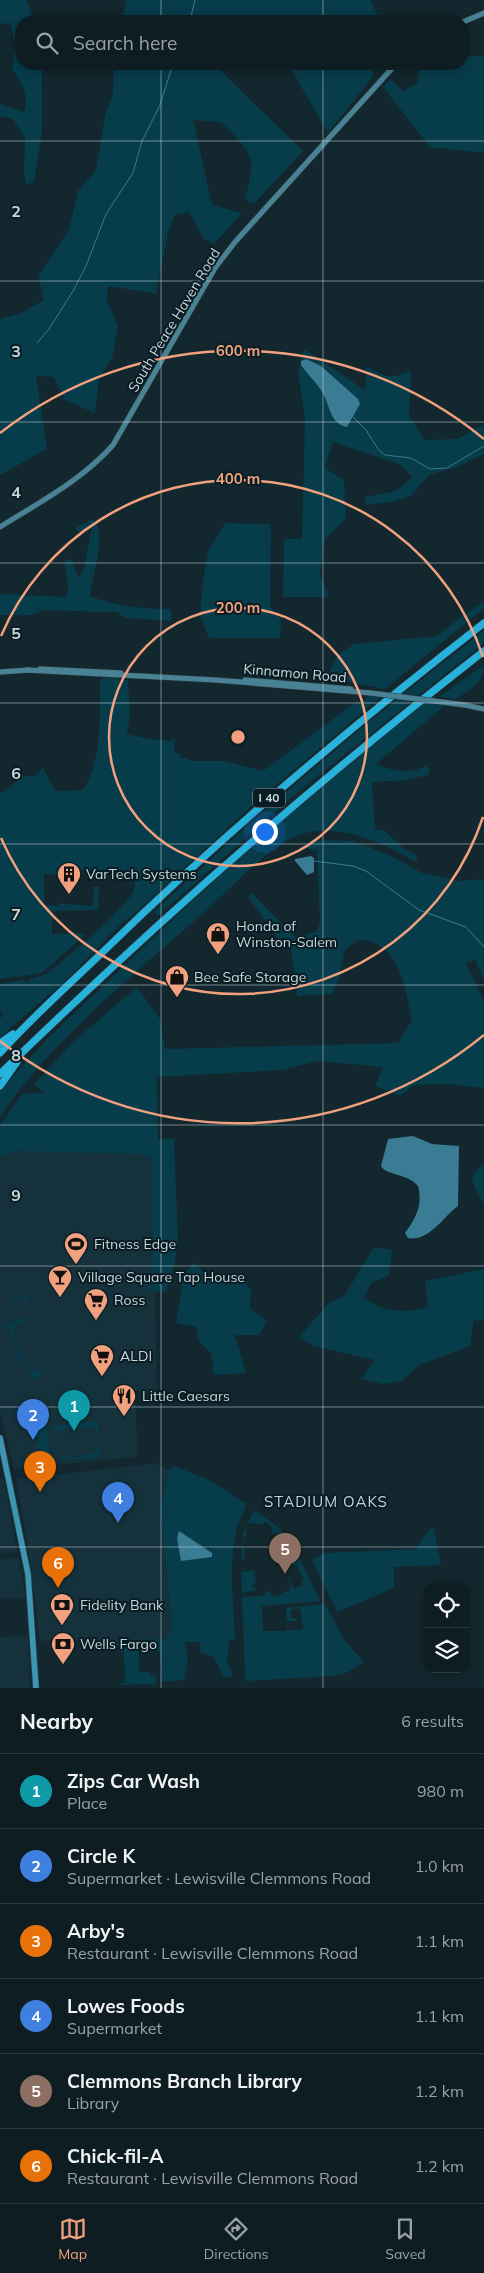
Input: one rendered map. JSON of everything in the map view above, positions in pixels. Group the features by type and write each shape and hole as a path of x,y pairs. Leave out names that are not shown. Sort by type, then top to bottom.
{"highway":[{"name":"I 40","path":"0,1053 23,1026 241,822 393,694 484,623"},
{"name":"I 40","path":"0,1074 145,935 272,822 484,651"},
{"path":"0,1043 23,1026"},
{"path":"0,1086 29,1046"}],"main road":[{"path":"469,19 484,13"},
{"name":"South Peace Haven Road","path":"0,526 76,479 97,462 113,444 215,268 235,242 391,70"},
{"name":"Kinnamon Road","path":"0,672 26,670 311,684 466,705 484,710"},
{"path":"0,1438 28,1574 36,1688"}],"shaded area":[{"path":"0,0 27,0 32,15 15,15 15,41 10,23 0,24"},
{"path":"127,0 370,0 378,15 123,15"},
{"path":"15,41 15,70 42,70 42,131 34,182 26,185 24,172 25,138 13,119 0,116 0,104 24,112 26,106 21,84 12,69"},
{"path":"469,56 484,56 484,153 430,147 383,87 390,79 403,91 417,83 419,70 469,70"},
{"path":"114,70 223,70 221,71 303,151 254,204 245,200 251,173 250,156 246,149 221,122 193,120 212,205 242,213 214,244 204,239 189,212 175,215 168,233 156,294 108,286 107,301 118,326 112,359 99,379 95,413 65,400 54,377 36,376 47,449 0,475 0,319 21,313 44,300 38,276 69,230 78,191 96,170 105,116 113,93"},
{"path":"291,70 371,70 374,75 328,133"},
{"path":"304,349 365,390 367,366 378,373 388,376 398,375 411,370 409,415 425,440 457,439 484,424 484,454 457,467 429,475 411,496 392,502 366,505 364,497 396,491 413,477 399,464 333,442 325,468 344,480 346,518 325,539 320,574 329,597 283,597 284,539 302,539 305,420 298,371"},
{"path":"306,359 321,366 358,399 360,404 347,427 341,425 333,417 321,390 301,365 301,361"},
{"path":"93,519 97,525 99,544 90,596 130,606 171,609 172,621 126,618 116,612 45,610 31,615 0,615 0,594 66,597 68,587 64,559 72,560 78,577 83,572 92,527 80,533 75,528"},
{"path":"225,523 271,524 270,606 281,619 280,638 209,638 200,616 203,580 208,551"},
{"path":"484,601 484,608 385,689 326,678 338,654 355,644 436,636"},
{"path":"484,630 484,643 292,797 158,916 154,912 274,802"},
{"path":"484,665 479,681 466,692 456,699 439,697"},
{"path":"103,677 128,680 130,714 127,734 149,739 172,741 175,738 174,753 180,753 180,758 188,758 190,761 224,761 263,771 357,701 362,703 369,695 381,697 257,801 131,917 125,920 66,980 0,1037 0,1018 3,1016 0,1009 0,984 23,980 29,983 30,979 46,974 106,922 127,900 135,886 129,871 69,870 69,875 44,874 44,905 59,906 59,903 93,906 94,887 99,886 98,910 53,911 52,934 84,933 85,935 44,971 37,974 0,979 0,792 3,792 23,776 34,776 43,768 55,791 83,790 94,764 97,751 100,682"},
{"path":"425,702 444,706 376,764 401,771 419,769 426,766 431,770 427,776 372,783 375,830 384,830 403,848 415,854 418,860 414,861 373,841 344,833 314,832 299,835 288,840 253,866 71,1032 21,1088 0,1117 0,1090 47,1039 192,901 284,819"},
{"path":"326,840 354,841 391,856 422,873 459,881 484,879 484,981 475,960 466,963 484,1001 484,1088 448,1084 414,1085 400,1096 375,1086 383,1067 318,1061 282,1070 157,1077 158,1139 174,1139 178,1243 166,1292 147,1291 153,1272 152,1158 146,1157 146,1154 12,1151 11,1155 0,1155 0,1125 22,1094 44,1092 34,1084 73,1042 137,987 160,1019 165,1049 398,1043 412,1020 405,987 397,965 383,948 371,941 357,940 345,950 339,978 332,994 297,996 291,949 281,942 248,897 251,892 295,937 317,932 320,922 317,850 309,849 307,842"},
{"path":"311,856 314,858 314,872 307,875 295,859"},
{"path":"413,1136 432,1144 459,1146 458,1206 429,1233 416,1238 408,1238 405,1233 418,1211 420,1199 418,1186 409,1179 387,1171 381,1166 388,1139"},
{"path":"0,1151 152,1152 157,1390 135,1391 138,1457 14,1469 0,1411"},
{"path":"484,1164 484,1205 472,1182 475,1172"},
{"path":"374,1247 392,1250 389,1276 372,1282 364,1297 386,1309 402,1311 428,1307 425,1281 484,1269 484,1321 474,1320 470,1346 419,1365 402,1381 383,1384 361,1379 375,1360 313,1346 299,1337 329,1303 345,1295"},
{"path":"193,1262 205,1274 215,1276 227,1272 242,1279 251,1290 250,1309 267,1321 259,1335 235,1335 246,1373 214,1375 211,1353 198,1340 197,1327 176,1323 183,1279"},
{"path":"26,1296 30,1315 24,1299 12,1302 11,1299"},
{"path":"31,1316 31,1318 13,1327 22,1355 25,1356 31,1372 36,1370 37,1366 39,1367 40,1375 33,1380 22,1357 0,1363 17,1357 16,1353 19,1351 10,1329 6,1329 5,1326 1,1327 1,1330 0,1327"},
{"path":"42,1415 45,1416 51,1461 28,1465 30,1459 41,1457 39,1448 34,1447 39,1445 36,1435 32,1434 36,1433 34,1425 19,1426 37,1420 43,1423 45,1419"},
{"path":"98,1421 99,1438 91,1424 89,1427 64,1429 55,1433 54,1426"},
{"path":"99,1440 100,1458 59,1460 61,1456 69,1458 95,1453"},
{"path":"156,1463 169,1470 160,1508 172,1624 170,1632 165,1639 40,1641 28,1546 16,1479"},
{"path":"174,1466 209,1480 247,1504 245,1504 247,1505 235,1537 233,1554 232,1588 235,1640 229,1641 227,1661 233,1673 230,1677 223,1677 214,1657 200,1652 200,1642 185,1642 188,1660 184,1680 162,1682 160,1653 153,1646 139,1646 139,1672 150,1672 151,1675 156,1676 156,1684 121,1685 120,1683 135,1682 120,1682 125,1680 124,1652 119,1652 118,1645 102,1645 91,1640 165,1639 170,1632 172,1624 160,1508 169,1470"},
{"path":"0,1478 4,1480 17,1548 16,1552 0,1554"},
{"path":"254,1510 278,1527 294,1548 290,1551 277,1532 274,1534 271,1531 273,1528 265,1522 262,1524 248,1523 245,1532 248,1536 244,1536 242,1548 245,1549 244,1560 241,1560 243,1533"},
{"path":"433,1526 441,1565 394,1567 394,1588 337,1612 312,1560 324,1553 415,1549"},
{"path":"179,1531 212,1553 212,1557 181,1561 177,1538"},
{"path":"295,1549 320,1601 262,1606 263,1631 287,1631 286,1608 325,1604 345,1641 364,1662 346,1673 333,1676 246,1681 243,1679 245,1678 242,1597 262,1596 268,1590 274,1597 291,1589 288,1576 294,1589 302,1585 301,1581 304,1580 297,1565 294,1566 289,1557 281,1561","holes":["291,1609 300,1609 303,1627 301,1630 288,1630 287,1621 296,1621 296,1618 291,1618"]},
{"path":"19,1558 25,1598 0,1598 0,1559"},
{"path":"254,1570 256,1583 251,1587 255,1587 256,1590 242,1593 241,1572"},
{"path":"28,1636 30,1688 0,1688 0,1637"}],"waterway":[{"path":"191,15 195,0"},
{"path":"37,343 49,329 73,291 86,266 106,214 133,173 142,141 160,105 171,70"},
{"path":"353,417 366,430 378,449 385,455 411,458 430,469 447,468 484,446"},
{"path":"314,861 353,866 366,871 419,910 466,927 484,947"}],"place":[{"name":"VarTech Systems","path":"69,895"},
{"name":"Honda of Winston-Salem","path":"218,955"},
{"name":"Bee Safe Storage","path":"177,998"},
{"name":"Fitness Edge","path":"76,1265"},
{"name":"Village Square Tap House","path":"60,1298"},
{"name":"Ross","path":"96,1321"},
{"name":"ALDI","path":"102,1377"},
{"name":"Little Caesars","path":"124,1417"},
{"name":"Zips Car Wash","path":"74,1431"},
{"name":"Circle K","path":"33,1440"},
{"name":"Arby's","path":"40,1492"},
{"name":"Lowes Foods","path":"118,1523"},
{"name":"Clemmons Branch Library","path":"285,1574"},
{"name":"Chick-fil-A","path":"58,1588"},
{"name":"Fidelity Bank","path":"62,1626"},
{"name":"Wells Fargo","path":"63,1665"}],"district":[{"name":"STADIUM OAKS","path":"326,1502"}]}
